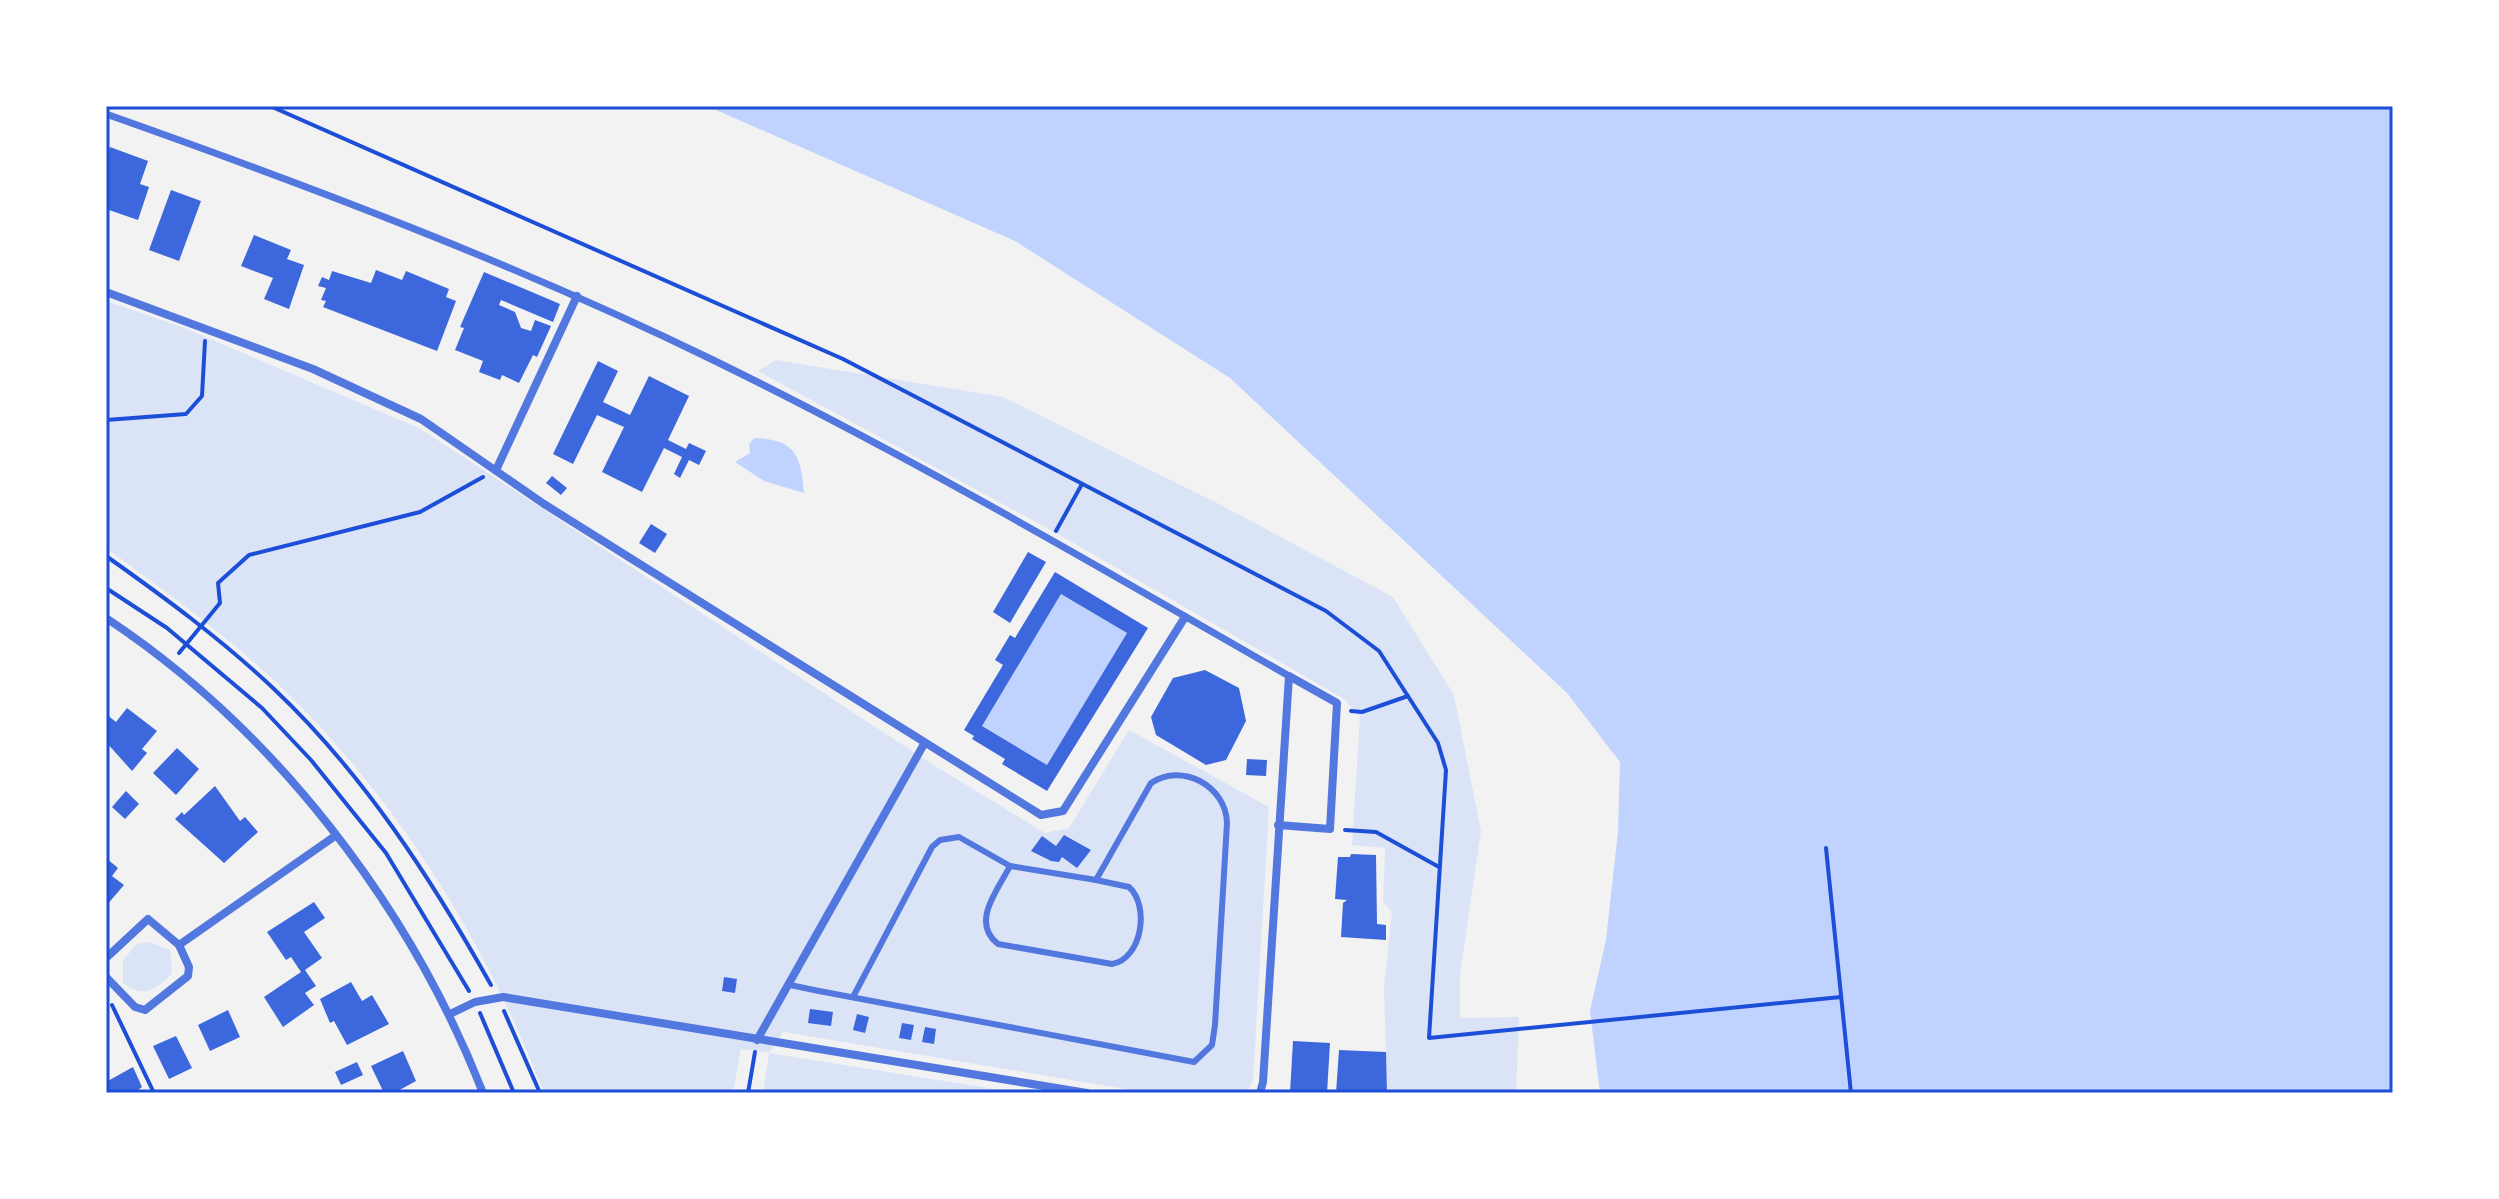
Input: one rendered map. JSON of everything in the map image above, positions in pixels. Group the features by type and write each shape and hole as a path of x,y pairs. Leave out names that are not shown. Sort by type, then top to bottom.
{"street":[{"path":"106,114 292,183 577,296 816,412 1337,703 1330,829 1278,825"},
{"path":"106,292 205,326 313,369 421,419 544,504 1041,815 1063,811 1185,617"},
{"path":"496,470 577,296"},
{"path":"106,618 167,665 244,732 335,836 395,917 450,1014 483,1093"},
{"path":"1260,1093 1289,676"},
{"path":"757,1040 924,744"},
{"path":"179,945 335,836"},
{"path":"106,958 148,919 179,945 189,967 188,976 145,1010 135,1007 106,977"},
{"path":"450,1014 475,1002 498,998 1087,1093"}],"lane":[{"path":"790,985 1194,1062 1212,1045 1215,1025 1227,823 1224,801 1189,776 1163,775 1151,783 1096,880"},
{"path":"853,997 932,847 940,840 959,837 970,840 1010,866 1129,887 1139,901 1134,950 1122,962 1112,964 998,944 985,930 987,910 1010,866"}],"path":[{"path":"270,106 843,359 1326,611 1379,651 1444,757 1429,1038 1841,997"},
{"path":"106,420 186,414 202,396 205,326"},
{"path":"167,665 220,603 218,583 249,555 420,512 496,470"},
{"path":"1051,541 1082,484"},
{"path":"106,556 201,626 273,689 317,733 382,811 445,906 498,998 540,1093"},
{"path":"1337,710 1362,712 1408,696"},
{"path":"1330,829 1376,832 1440,868"},
{"path":"1826,848 1851,1093"},
{"path":"106,992 154,1093"},
{"path":"748,1093 757,1040"}],"shaded area":[{"path":"106,301 182,327 419,428 932,764 1045,833 1069,828 1129,730 1269,807 1253,1081 1246,1093 1149,1093 783,1032 769,1053 741,1049 733,1093 544,1093 495,982 466,928 401,826 364,778 325,732 240,650 106,548"},
{"path":"776,360 1003,397 1221,505 1393,597 1454,695 1481,831 1460,975 1460,1018 1519,1017 1516,1093 1387,1093 1384,987 1392,912 1383,902 1385,848 1352,845 1360,717 1344,699 1056,533 758,371"},
{"path":"150,942 170,950 172,973 155,988 137,991 123,983 123,961 136,944"},
{"path":"769,1053 1019,1093 763,1093"}],"water":[{"path":"707,106 2393,106 2393,1093 1600,1093 1590,1011 1606,940 1618,832 1620,762 1567,693 1230,378 1015,241"},
{"path":"754,438 779,442 793,452 801,469 804,493 764,481 735,462 750,453 749,444"},
{"path":"1061,594 1127,633 1047,765 982,726"}],"building":[{"path":"110,147 148,161 140,184 149,187 138,220 106,209 106,157"},
{"path":"171,190 201,201 179,261 149,250"},
{"path":"254,235 291,250 287,259 304,265 289,309 264,299 273,278 241,266"},
{"path":"376,270 402,280 406,271 449,289 446,297 456,301 437,351 323,307 326,301 321,300 326,288 318,286 322,277 329,280 332,271 371,283"},
{"path":"484,272 560,304 553,322 501,300 499,305 515,312 521,328 531,331 535,320 551,326 537,357 533,355 519,383 502,375 500,380 479,372 483,361 455,350 464,328 460,327"},
{"path":"598,361 618,371 603,402 630,415 649,376 689,396 668,440 686,449 689,443 706,451 699,465 689,460 680,478 674,474 682,457 664,448 642,492 602,472 624,427 597,415 573,464 553,454"},
{"path":"552,476 567,488 561,495 546,483"},
{"path":"651,524 667,534 655,553 639,543"},
{"path":"1028,552 1046,562 1010,623 993,612"},
{"path":"1055,572 1148,628 1047,791 1002,764 1005,759 972,739 974,736 964,730 1003,665 995,660 1010,635 1015,638","holes":["1061,594 1127,633 1047,765 982,726"]},
{"path":"1205,670 1239,688 1246,721 1226,760 1206,765 1156,735 1151,717 1173,678"},
{"path":"127,708 157,731 142,749 147,753 132,771 106,742 106,714 116,722"},
{"path":"177,748 199,769 176,795 153,773"},
{"path":"1247,759 1267,760 1266,776 1246,775"},
{"path":"215,786 240,821 245,817 258,832 224,863 175,819 182,812 184,815"},
{"path":"126,791 139,804 125,819 112,807"},
{"path":"1064,835 1091,850 1077,868 1062,857 1059,862 1051,861 1031,851 1042,836 1056,846"},
{"path":"1351,854 1376,855 1377,924 1386,925 1386,940 1341,937 1343,903 1347,900 1335,899 1338,857 1350,857"},
{"path":"106,858 118,868 112,876 124,885 106,906"},
{"path":"314,902 325,918 304,932 322,958 305,970 316,986 305,993 314,1005 283,1027 264,997 301,972 291,957 286,960 267,932"},
{"path":"724,977 737,979 735,993 722,991"},
{"path":"351,982 362,1001 372,995 389,1024 347,1045 334,1021 330,1023 320,999"},
{"path":"810,1009 833,1012 831,1026 808,1023"},
{"path":"228,1010 240,1037 210,1051 198,1025"},
{"path":"857,1014 869,1017 865,1033 853,1030"},
{"path":"902,1023 914,1025 911,1040 899,1038"},
{"path":"925,1027 936,1029 934,1044 922,1042"},
{"path":"176,1036 192,1068 169,1079 153,1046"},
{"path":"1293,1041 1330,1043 1327,1093 1290,1093"},
{"path":"1339,1050 1386,1052 1387,1093 1336,1093"},
{"path":"403,1051 416,1081 394,1093 384,1093 371,1066"},
{"path":"357,1062 363,1075 341,1085 335,1072"},
{"path":"133,1067 142,1087 134,1093 108,1093 106,1082"}]}
